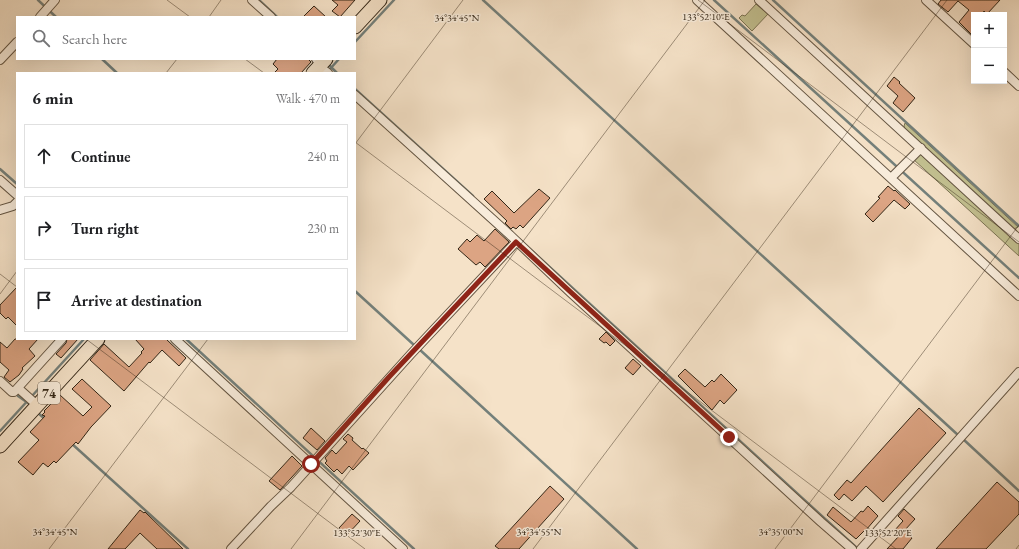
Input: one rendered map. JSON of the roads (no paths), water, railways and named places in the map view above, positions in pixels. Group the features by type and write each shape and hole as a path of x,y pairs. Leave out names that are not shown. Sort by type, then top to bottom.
{"main road":[{"path":"356,26 380,0"},
{"name":"74","path":"0,446 32,400 97,340"}],"street":[{"path":"41,16 56,0"},
{"path":"252,0 270,16"},
{"path":"697,0 1019,296"},
{"path":"760,0 1019,239"},
{"path":"926,0 971,41"},
{"path":"0,60 16,43"},
{"path":"1007,75 1019,86"},
{"path":"356,96 852,549"},
{"path":"891,178 921,148"},
{"path":"0,180 16,194"},
{"path":"0,210 13,206 16,203"},
{"path":"231,549 291,487 406,358 516,242"},
{"path":"0,381 12,392 14,392 61,340"},
{"path":"176,340 314,461 403,549"},
{"path":"861,549 1019,372"},
{"path":"18,388 32,400"}],"waterway":[{"path":"38,0 55,16"},
{"path":"259,0 276,16"},
{"path":"356,41 394,0"},
{"path":"483,0 958,435"},
{"path":"714,0 1019,278"},
{"path":"773,0 1019,226"},
{"path":"103,60 116,72"},
{"path":"330,69 338,60"},
{"path":"329,65 336,72"},
{"path":"356,90 473,196"},
{"path":"0,169 16,183"},
{"path":"519,239 858,549"},
{"path":"356,292 414,345"},
{"path":"0,431 83,340"},
{"path":"187,340 414,549"},
{"path":"419,349 637,549"},
{"path":"18,396 28,403"},
{"path":"38,413 45,419"},
{"path":"963,439 1019,491"},
{"path":"71,443 188,549"}]}
